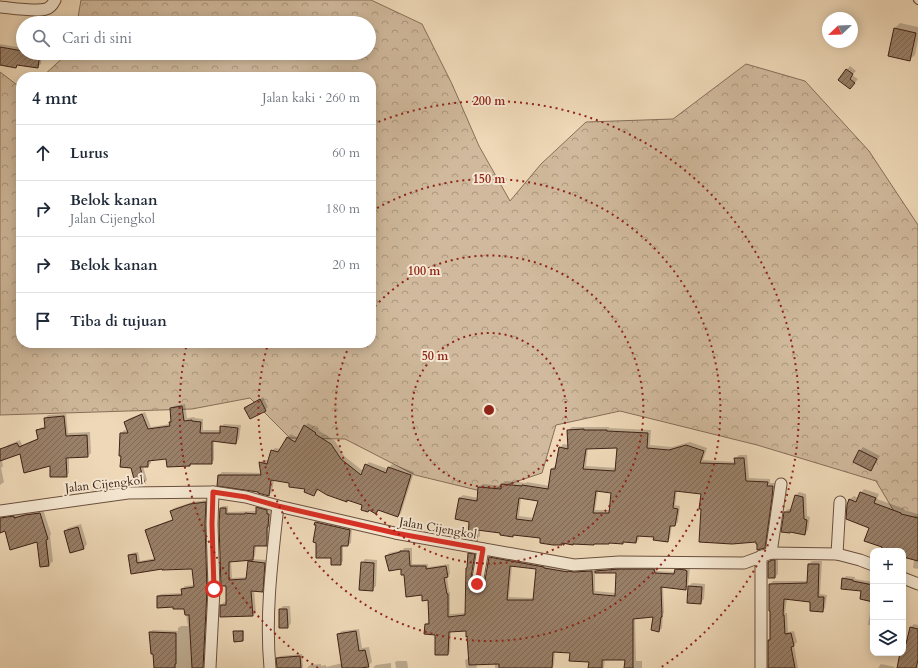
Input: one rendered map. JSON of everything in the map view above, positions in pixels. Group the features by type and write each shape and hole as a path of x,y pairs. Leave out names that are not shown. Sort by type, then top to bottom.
{"street":[{"path":"0,7 36,10 47,9 55,0"},
{"path":"761,668 766,555 781,484"},
{"path":"210,668 214,589 212,524 213,492"},
{"name":"Jalan Cijengkol","path":"0,511 128,493 213,492 246,497 278,506 395,533 574,565 619,562 744,563 766,555 837,554 870,564"},
{"path":"837,554 840,502"},
{"path":"270,668 270,588 278,506"},
{"path":"477,584 483,549"},
{"path":"906,579 918,584"}],"green space":[{"path":"81,0 371,0 422,24 452,84 479,146 510,201 541,164 586,122 673,119 746,64 805,81 869,151 918,225 918,518 898,518 876,481 757,445 620,411 556,425 542,473 485,492 415,475 345,439 290,438 250,398 192,409 0,415 0,72 16,84 16,348 376,348 376,72 47,72 60,60 376,60 376,16 78,16"}],"building":[{"path":"894,28 916,33 910,61 888,56"},
{"path":"0,47 16,50 16,60 39,60 38,68 17,65 16,68 0,65"},
{"path":"846,69 853,74 850,79 855,83 850,89 838,80"},
{"path":"260,399 266,411 250,419 244,408"},
{"path":"182,406 184,421 192,420 201,422 200,433 220,433 220,426 238,428 236,444 212,441 212,464 190,464 190,466 167,467 166,459 148,461 148,467 140,467 145,484 136,486 131,468 120,467 120,433 128,433 124,422 142,414 148,429 170,426 170,408"},
{"path":"64,416 66,436 87,435 88,457 66,458 67,477 50,477 50,466 24,473 20,454 0,461 0,449 17,443 19,447 38,439 36,430 45,428 44,418"},
{"path":"304,425 331,444 341,459 361,475 365,464 386,473 388,467 411,475 398,517 378,510 376,514 369,510 368,512 361,510 362,505 347,500 347,502 327,495 317,489 314,496 304,492 305,489 289,487 289,483 271,480 269,496 258,492 217,486 218,475 261,475 259,462 267,464 271,450 278,452 287,437 295,442"},
{"path":"584,429 648,433 647,448 669,450 686,445 704,451 700,463 735,464 734,458 744,458 746,481 768,482 767,486 773,486 765,548 757,550 756,542 732,544 699,542 701,509 699,509 701,494 675,491 673,508 678,509 675,526 670,526 668,542 653,540 654,537 637,536 636,543 623,542 623,544 609,543 573,545 562,543 562,545 553,545 540,543 540,538 513,535 513,537 500,535 500,533 477,530 477,541 468,539 469,522 455,519 459,498 477,501 478,487 501,489 501,484 522,485 548,489 551,469 555,469 559,447 568,449 567,430","holes":["617,448 615,471 583,469 586,449","596,491 611,493 609,513 593,513","519,498 538,501 532,521 516,519"]},
{"path":"859,450 877,459 871,471 853,462"},
{"path":"860,492 876,498 874,503 901,514 918,518 918,561 906,558 906,548 882,548 864,541 869,528 846,519 849,499 856,502"},
{"path":"795,495 803,497 804,519 807,520 805,535 781,532 784,512 790,512"},
{"path":"206,502 205,524 207,591 203,668 192,668 189,615 185,615 184,609 173,609 173,607 157,608 157,596 182,595 181,589 194,587 192,569 162,569 131,574 128,555 136,554 137,563 155,560 145,530 173,520 170,511 190,504"},
{"path":"256,507 267,510 267,514 269,514 267,546 254,546 253,560 229,562 229,580 246,579 248,561 265,563 263,592 251,591 253,616 220,617 220,605 226,605 226,586 221,586 219,524 220,508 226,508 226,514 256,514"},
{"path":"40,513 48,539 46,540 49,566 40,567 37,542 10,550 5,531 0,533 0,518 14,516 14,518"},
{"path":"315,522 350,530 348,546 341,546 341,565 331,565 331,558 316,558 316,543 313,542 316,525 314,525"},
{"path":"78,527 84,549 70,553 64,531"},
{"path":"409,551 410,566 426,566 426,569 446,566 448,577 444,578 448,594 448,617 465,615 466,568 468,553 475,554 470,586 475,591 482,589 484,586 489,557 568,572 592,571 593,594 615,596 616,573 595,573 595,571 654,569 655,573 674,574 675,569 686,570 686,590 661,587 662,617 659,632 651,630 653,617 633,619 633,668 624,668 625,660 602,660 602,668 588,668 589,662 569,661 570,653 553,652 552,668 499,668 499,664 469,665 466,631 449,632 448,655 435,655 435,635 424,634 425,624 429,624 428,600 422,601 422,595 406,597 404,575 401,575 401,569 389,571 385,556","holes":["510,566 536,569 533,600 507,600"]},
{"path":"775,560 775,578 768,578 768,562"},
{"path":"361,562 374,563 373,591 359,590"},
{"path":"808,564 819,564 818,597 824,597 823,612 810,611 810,602 784,599 783,615 785,634 791,633 794,646 791,647 795,668 768,668 768,640 770,640 769,584 807,583"},
{"path":"842,578 870,584 870,601 860,599 861,591 841,589"},
{"path":"688,586 702,587 701,604 687,603"},
{"path":"279,609 287,609 288,628 279,628"},
{"path":"910,627 918,629 918,660 916,668 897,668 899,656 906,656 906,644"},
{"path":"233,631 243,631 243,641 234,642"},
{"path":"356,631 359,651 365,650 369,667 342,668 337,634"},
{"path":"149,632 176,633 175,668 154,668"},
{"path":"300,656 301,668 277,668 276,658"}],"route":[{"path":"214,589 212,524 213,492 246,497 261,502 395,533 483,549 477,584"}]}
